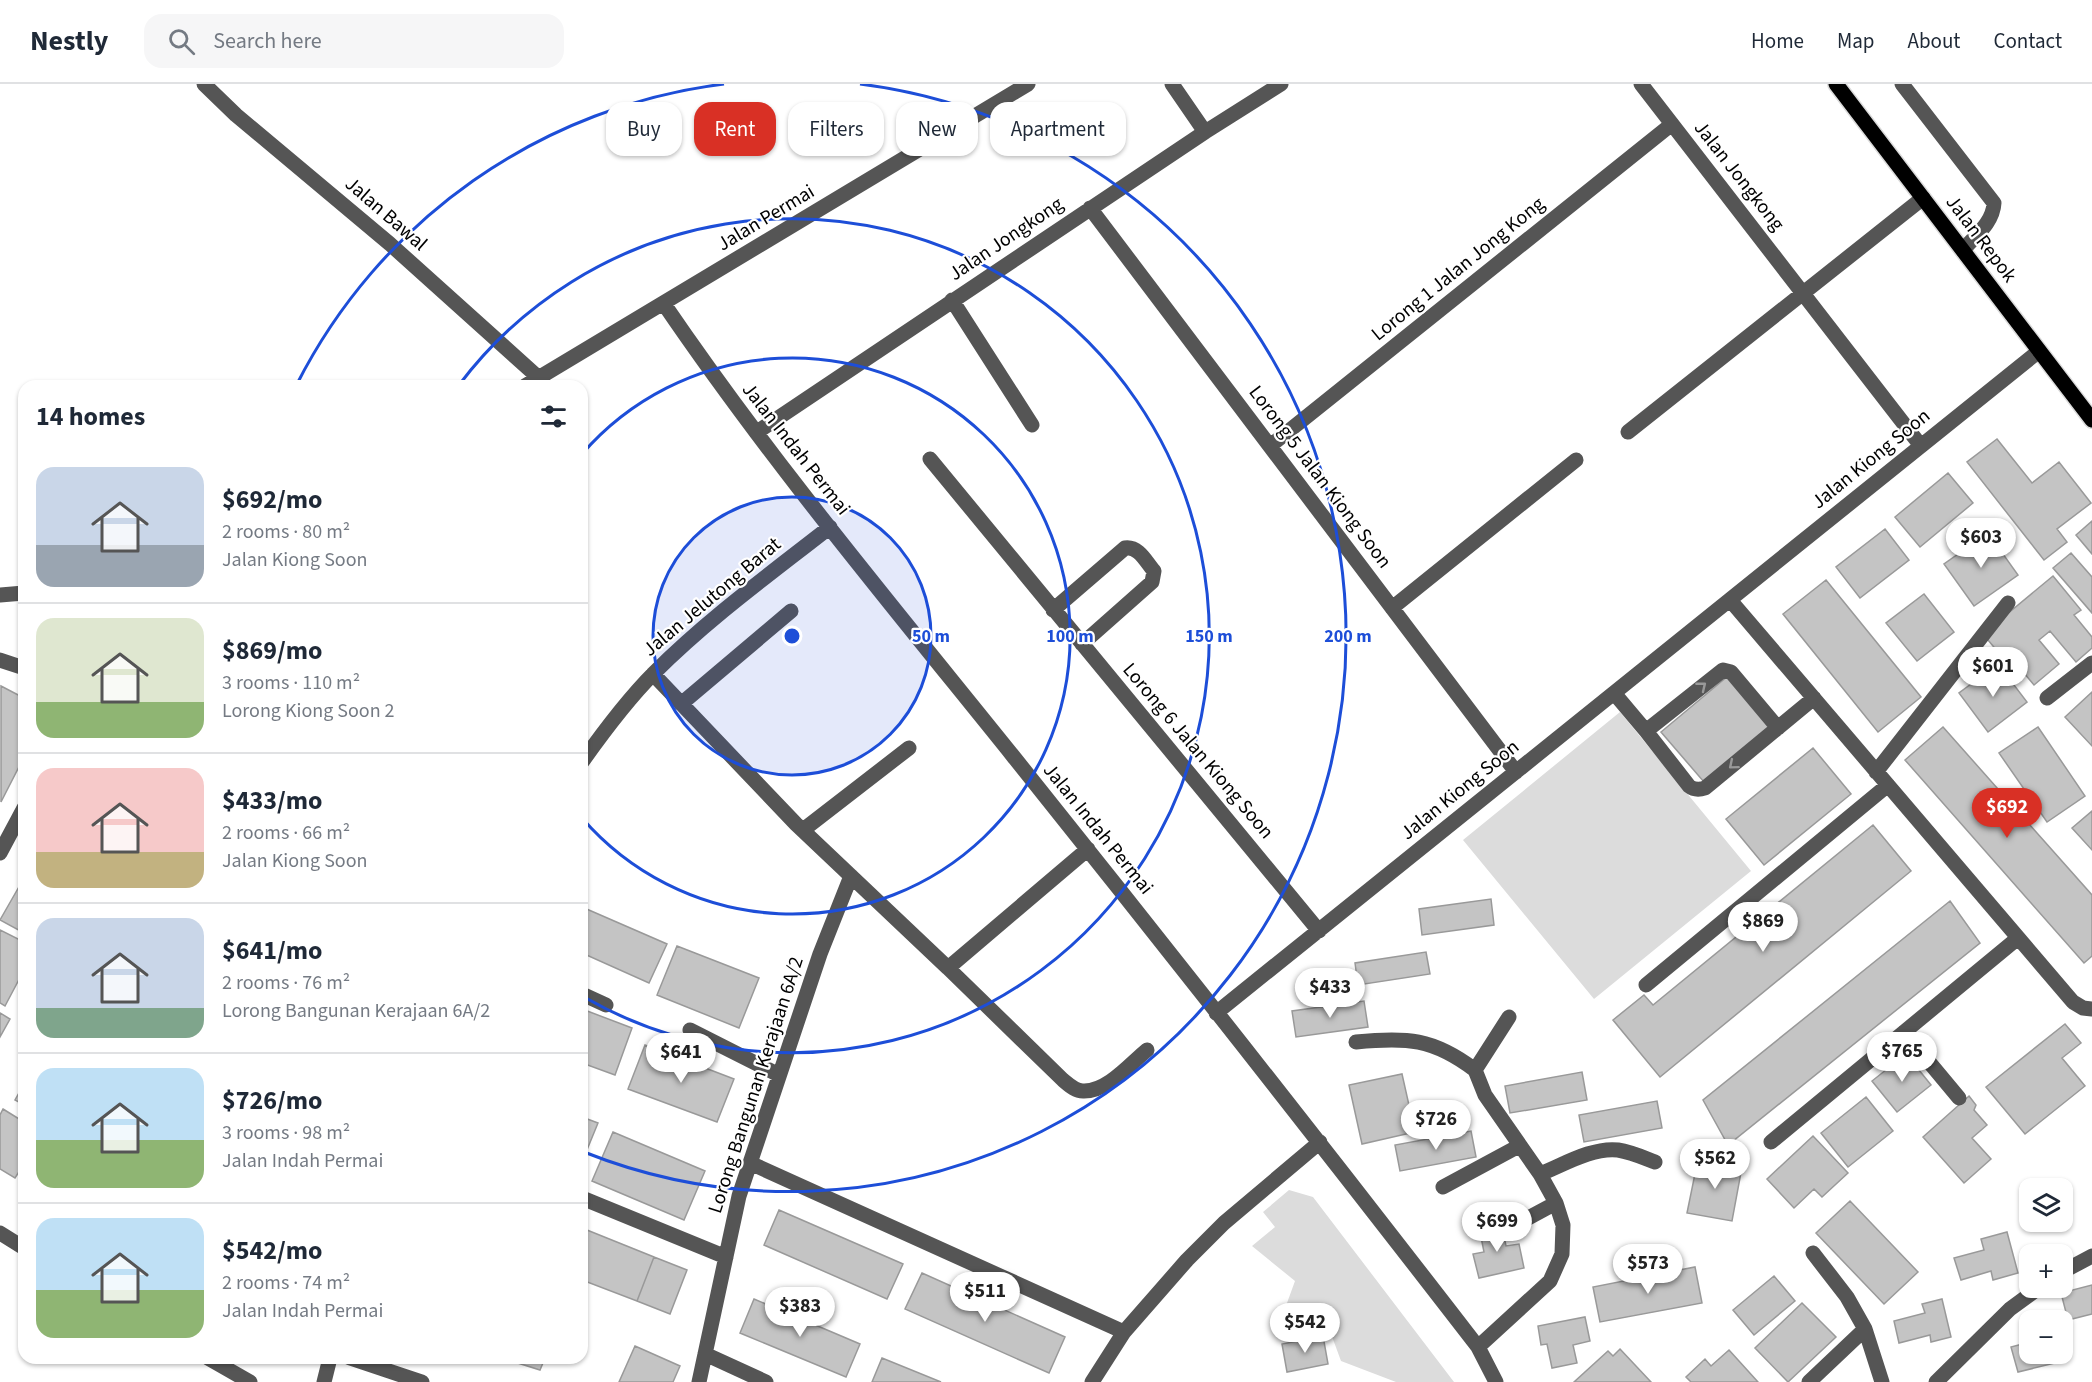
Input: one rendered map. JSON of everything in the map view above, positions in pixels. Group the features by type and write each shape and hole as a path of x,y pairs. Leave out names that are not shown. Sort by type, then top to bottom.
{"main road":[{"name":"Jalan Repok","path":"1836,84 2092,420"}],"street":[{"name":"Jalan Bawal","path":"204,84 236,115 390,244 539,378"},
{"name":"Jalan Permai","path":"536,380 1028,84"},
{"path":"1172,84 1205,132"},
{"name":"Jalan Jongkong","path":"757,432 1090,208 1281,84"},
{"name":"Jalan Jongkong","path":"1641,84 1921,446"},
{"path":"1902,84 1994,203 1994,214 1963,250"},
{"name":"Lorong 1 Jalan Jong Kong","path":"1270,446 1672,124"},
{"path":"1628,432 1923,198"},
{"name":"Lorong 5 Jalan Kiong Soon","path":"1090,208 1516,772"},
{"path":"952,300 1032,425"},
{"name":"Jalan Indah Permai","path":"664,304 709,370 830,527 1320,1142 1478,1347 1496,1382"},
{"name":"Jalan Kiong Soon","path":"1216,1012 2039,351"},
{"name":"Lorong 6 Jalan Kiong Soon","path":"930,459 1318,931"},
{"path":"1392,608 1576,460"},
{"name":"Jalan Jelutong Barat","path":"588,754 653,674 715,617 830,527"},
{"path":"1053,610 1125,548 1131,547 1136,550 1154,571 1152,582 1082,644"},
{"path":"0,595 18,594"},
{"path":"1730,600 2073,1002 2083,1008 2092,1009"},
{"path":"1876,772 2008,603"},
{"path":"681,704 791,611"},
{"path":"0,660 18,667"},
{"path":"2047,698 2092,663"},
{"path":"1646,731 1723,670 1731,672 1778,728"},
{"path":"653,674 803,830 1063,1080 1082,1092 1093,1090 1110,1081 1146,1050"},
{"path":"1614,693 1689,786 1696,790 1705,788 1814,698"},
{"path":"803,830 909,748"},
{"path":"1646,985 1888,785"},
{"path":"0,853 18,819"},
{"path":"948,968 1088,849"},
{"name":"Lorong Bangunan Kerajaan 6A/2","path":"699,1382 739,1196 820,954 851,876"},
{"path":"1771,1142 2018,938"},
{"path":"588,997 606,1005"},
{"path":"1475,1070 1509,1017"},
{"path":"690,1030 779,1075"},
{"path":"1904,1032 1959,1098"},
{"path":"1356,1042 1391,1039 1421,1041 1455,1054 1475,1070 1485,1095 1540,1174 1556,1203 1563,1225 1562,1254 1550,1281 1478,1347"},
{"path":"1092,1382 1124,1332 1187,1260 1224,1223 1320,1142"},
{"path":"1443,1187 1519,1146"},
{"path":"1540,1174 1589,1154 1615,1150 1632,1153 1654,1162"},
{"path":"750,1163 1124,1332"},
{"path":"588,1200 726,1257"},
{"path":"1520,1223 1556,1203"},
{"path":"0,1233 18,1242"},
{"path":"1812,1253 1847,1297 1865,1329 1882,1382"},
{"path":"2073,1266 2092,1256"},
{"path":"1936,1382 2010,1309 2025,1298"},
{"path":"1809,1382 1865,1329"},
{"path":"705,1354 766,1382"},
{"path":"218,1364 250,1382"},
{"path":"324,1382 328,1364"},
{"path":"368,1364 422,1382"}],"shaded area":[{"path":"1620,712 1751,871 1594,999 1463,840"},
{"path":"1289,1190 1313,1197 1454,1382 1396,1382 1341,1361 1323,1312 1283,1314 1295,1281 1252,1246 1275,1227 1263,1212"}],"building":[{"path":"1997,439 2032,483 2059,462 2091,503 2057,529 2067,542 2044,560 1967,462"},
{"path":"1948,473 1973,503 1920,547 1895,517"},
{"path":"2092,521 2092,554 2076,535"},
{"path":"1885,529 1909,560 1860,598 1836,567"},
{"path":"1988,533 2018,575 1974,606 1944,564"},
{"path":"2071,553 2092,577 2092,613 2053,568"},
{"path":"2053,576 2081,610 2074,615 2092,637 2092,648 2076,662 2050,631 2039,640 2059,664 2034,685 2013,660 2008,664 1983,634"},
{"path":"1826,580 1921,697 1878,732 1783,614"},
{"path":"1924,594 1954,632 1917,661 1886,623"},
{"path":"1998,664 2027,702 1988,732 1959,693"},
{"path":"1728,676 1771,726 1704,782 1661,732"},
{"path":"1,686 18,695 18,769 1,802"},
{"path":"2092,692 2092,746 2065,717"},
{"path":"1943,727 2092,895 2092,956 2084,963 1905,760"},
{"path":"2038,727 2085,796 2047,822 1999,753"},
{"path":"1813,748 1851,794 1764,865 1726,819"},
{"path":"2092,811 2092,850 2072,828"},
{"path":"1873,825 1911,871 1660,1077 1613,1020 1644,995 1653,1005"},
{"path":"18,888 18,930 0,920"},
{"path":"1491,899 1494,925 1422,935 1419,909"},
{"path":"1950,901 1980,943 1728,1145 1703,1100"},
{"path":"588,910 667,944 649,983 588,956"},
{"path":"0,930 18,939 18,981 5,1006 0,1003"},
{"path":"677,946 759,978 739,1028 657,995"},
{"path":"1426,952 1430,974 1358,985 1355,963"},
{"path":"1364,1001 1368,1027 1296,1037 1292,1011"},
{"path":"588,1011 632,1028 615,1075 588,1065"},
{"path":"0,1013 10,1019 0,1037"},
{"path":"2065,1024 2081,1043 2062,1058 2085,1086 2025,1134 1986,1087"},
{"path":"645,1045 734,1079 717,1122 628,1089"},
{"path":"1906,1054 1931,1085 1897,1112 1872,1081"},
{"path":"1582,1072 1587,1100 1510,1113 1505,1086"},
{"path":"1402,1074 1415,1132 1362,1144 1349,1085"},
{"path":"1969,1096 1976,1105 1974,1110 1987,1125 1972,1138 1991,1159 1964,1183 1923,1137"},
{"path":"1866,1097 1893,1131 1848,1167 1821,1133"},
{"path":"1657,1101 1662,1128 1584,1142 1579,1115"},
{"path":"3,1109 18,1118 18,1173 15,1178 0,1169 0,1115"},
{"path":"588,1119 598,1123 588,1147"},
{"path":"1471,1131 1476,1157 1400,1171 1395,1145"},
{"path":"613,1132 705,1171 684,1220 592,1181"},
{"path":"1813,1136 1848,1173 1822,1197 1814,1189 1794,1208 1767,1179"},
{"path":"1698,1159 1742,1167 1732,1221 1687,1213"},
{"path":"1850,1201 1918,1272 1884,1304 1816,1233"},
{"path":"779,1210 903,1264 887,1299 764,1245"},
{"path":"1501,1222 1506,1246 1519,1244 1524,1268 1479,1278 1473,1254 1484,1252 1479,1227"},
{"path":"588,1230 654,1257 637,1301 588,1282"},
{"path":"2007,1232 2018,1273 1993,1280 1991,1271 1961,1280 1954,1258 1984,1250 1981,1239"},
{"path":"654,1257 687,1270 670,1314 637,1301"},
{"path":"1695,1267 1702,1303 1600,1322 1593,1287"},
{"path":"922,1273 1065,1337 1049,1373 905,1309"},
{"path":"1774,1276 1795,1301 1754,1335 1733,1310"},
{"path":"2092,1285 2092,1314 2073,1319 2073,1310 2065,1310 2062,1298 2073,1298 2073,1290"},
{"path":"754,1299 860,1344 846,1377 740,1333"},
{"path":"1942,1299 1951,1337 1931,1342 1930,1335 1899,1343 1894,1321 1925,1313 1922,1304"},
{"path":"1802,1303 1836,1337 1788,1382 1755,1348"},
{"path":"1585,1317 1590,1341 1573,1345 1577,1363 1552,1368 1547,1344 1541,1345 1538,1326"},
{"path":"1323,1336 1328,1364 1287,1372 1282,1344"},
{"path":"2019,1345 2019,1364 2051,1364 2018,1372 2011,1347"},
{"path":"635,1346 680,1366 673,1382 619,1382"},
{"path":"1620,1349 1651,1382 1574,1382 1608,1351 1613,1356"},
{"path":"1729,1350 1758,1382 1691,1382 1686,1377 1705,1359 1711,1366"},
{"path":"882,1358 941,1382 872,1382"},
{"path":"521,1364 542,1364 540,1370"}]}
